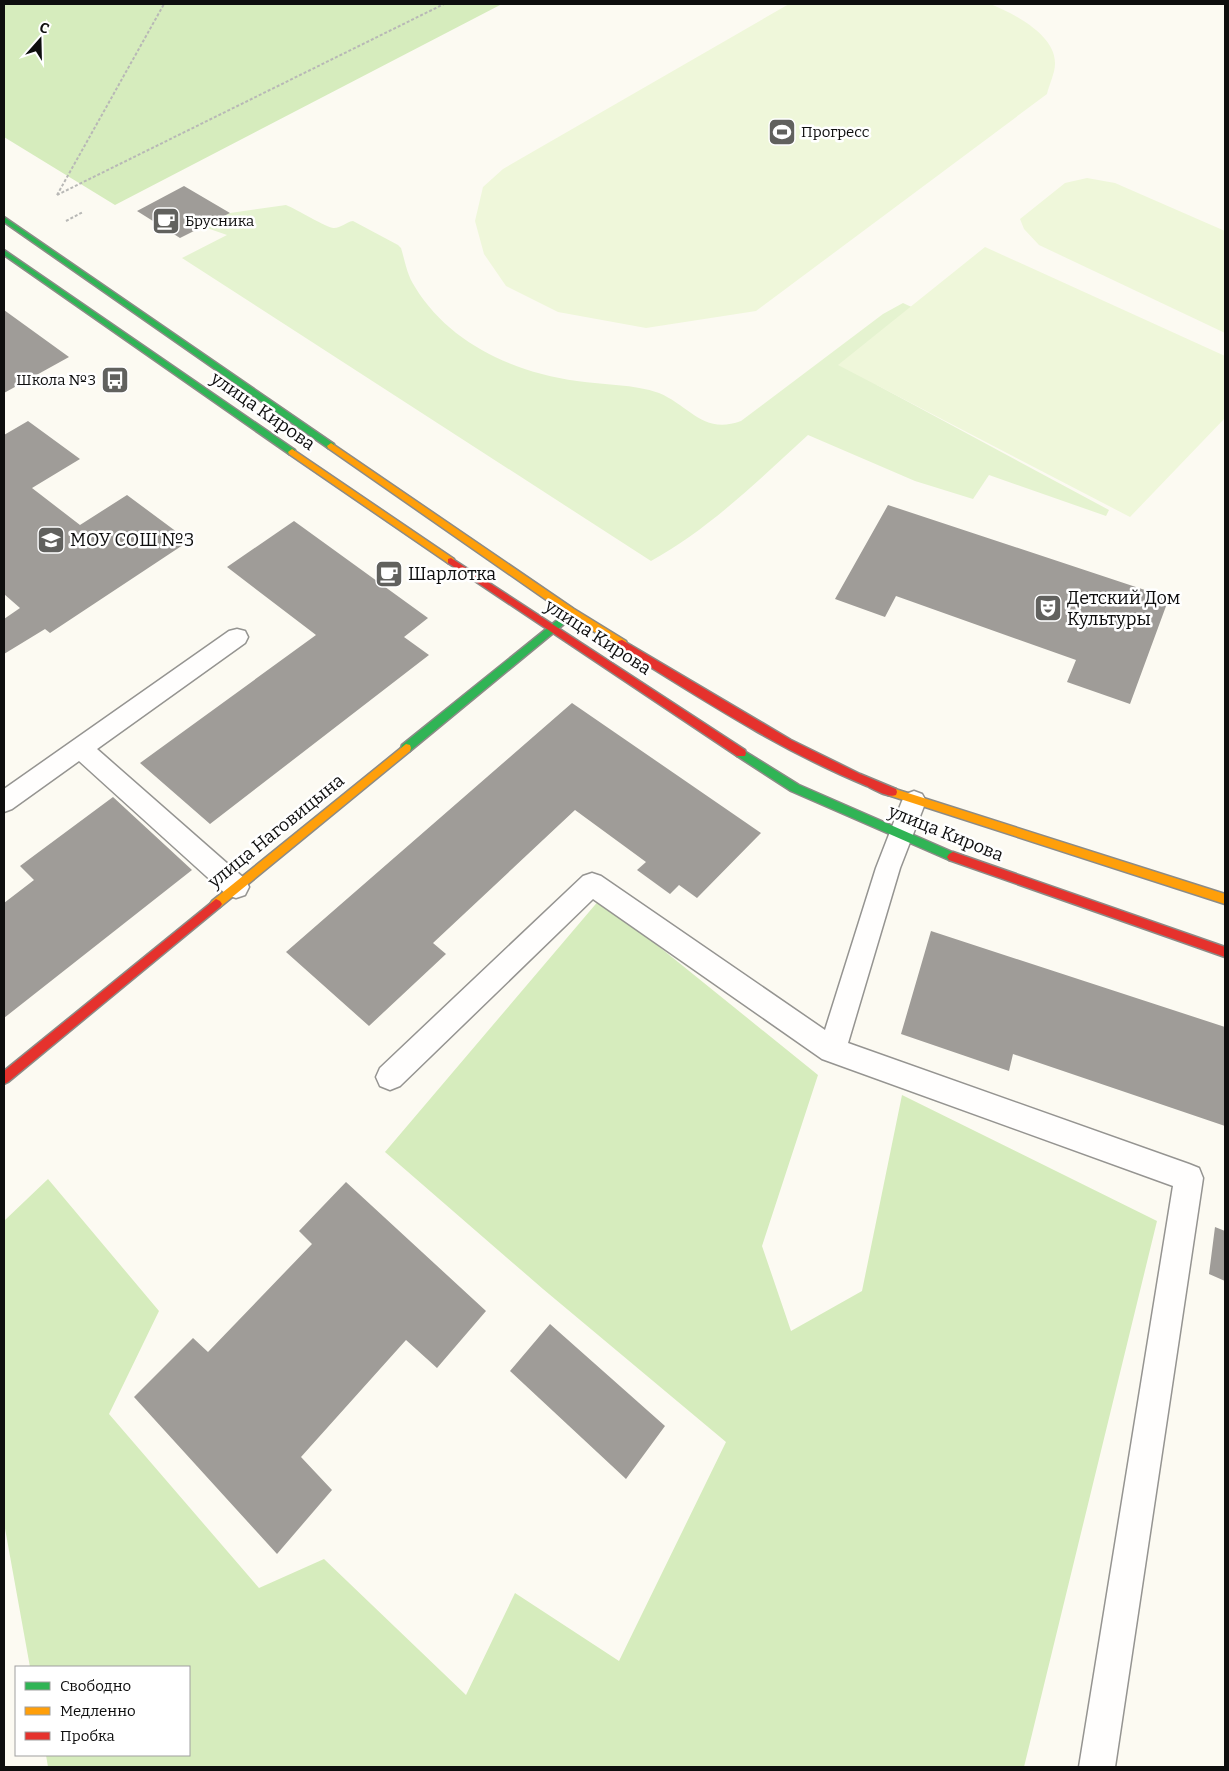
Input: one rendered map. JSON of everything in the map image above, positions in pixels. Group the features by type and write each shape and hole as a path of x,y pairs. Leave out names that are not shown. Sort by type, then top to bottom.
{"main road":[{"name":"улица Кирова","path":"4,219 571,612 775,738 845,774 914,800 1225,900"},
{"name":"улица Кирова","path":"4,252 402,529 795,788 940,853 1225,952"},
{"name":"улица Наговицына","path":"4,1078 571,612"}],"lane":[{"path":"4,802 237,637"},
{"path":"80,748 236,887"},
{"path":"832,1050 888,868 914,800"},
{"path":"390,1077 592,884 832,1050 1188,1178 1097,1767"}],"path":[{"path":"164,4 57,195 444,4"}],"green space":[{"path":"4,4 502,4 115,205 4,137"},
{"name":"Прогресс","path":"789,4 990,4 1021,19 1041,35 1053,53 1054,71 1047,94 756,311 646,328 558,312 506,286 484,254 475,221 483,187 503,169"},
{"path":"1087,178 1115,183 1225,231 1225,333 1039,245 1024,229 1020,219 1065,183"},
{"path":"286,205 334,228 353,221 398,245 401,248 412,282 429,307 464,339 485,352 507,362 553,377 639,388 659,393 697,417 717,424 741,421 883,314 903,303 918,310 877,385 1109,510 1106,516 989,475 973,499 915,481 808,435 713,519 651,561 182,258 227,235 204,227 230,213"},
{"path":"985,247 1225,356 1225,418 1130,517 838,365"},
{"path":"600,899 818,1075 762,1246 791,1331 862,1291 902,1095 1157,1221 1024,1767 48,1767 46,1756 190,1756 190,1666 30,1666 4,1523 4,1221 48,1179 159,1311 109,1414 259,1588 324,1559 466,1695 515,1593 619,1661 726,1442 543,1289 385,1152"}],"building":[{"path":"184,186 230,213 180,238 137,211"},
{"path":"4,310 69,357 4,393"},
{"path":"28,421 80,459 32,488 80,525 127,495 189,541 50,633 45,629 4,654 4,619 20,608 4,594 4,435"},
{"name":"Детский Дом Культуры","path":"888,505 1169,598 1130,704 1067,682 1076,660 896,596 885,617 835,599"},
{"path":"294,521 428,618 404,637 429,655 210,824 140,763 316,635 227,567"},
{"path":"572,703 761,833 697,898 679,885 670,894 637,870 646,862 575,810 433,943 446,954 369,1026 286,952"},
{"path":"113,797 192,870 4,1018 4,903 34,880 20,866"},
{"path":"931,931 1225,1027 1225,1126 1013,1054 1009,1071 901,1034"},
{"path":"346,1182 486,1311 437,1368 406,1340 301,1457 332,1490 277,1554 134,1397 193,1338 208,1352 312,1244 299,1231"},
{"path":"1215,1227 1225,1231 1225,1281 1209,1274"},
{"path":"550,1324 665,1426 626,1479 510,1371"}],"traffic: fast":[{"path":"4,219 331,446"},
{"path":"4,252 292,452"},
{"path":"406,748 566,617"},
{"path":"741,753 795,788 953,857"}],"traffic: slow":[{"path":"331,446 571,612 622,644"},
{"path":"292,452 451,561"},
{"path":"216,904 406,748"},
{"path":"892,792 1225,899"}],"traffic: jam":[{"path":"451,561 741,753"},
{"path":"622,644 721,705 788,743 822,761 892,792"},
{"path":"953,857 1225,952"},
{"path":"4,1078 216,904"}],"place":[{"name":"Прогресс","path":"782,132"},
{"name":"Брусника","path":"166,221"},
{"name":"Школа №3","path":"115,380"},
{"name":"МОУ СОШ №3","path":"51,540"},
{"name":"Шарлотка","path":"389,574"},
{"name":"Детский Дом Культуры","path":"1048,608"}]}
